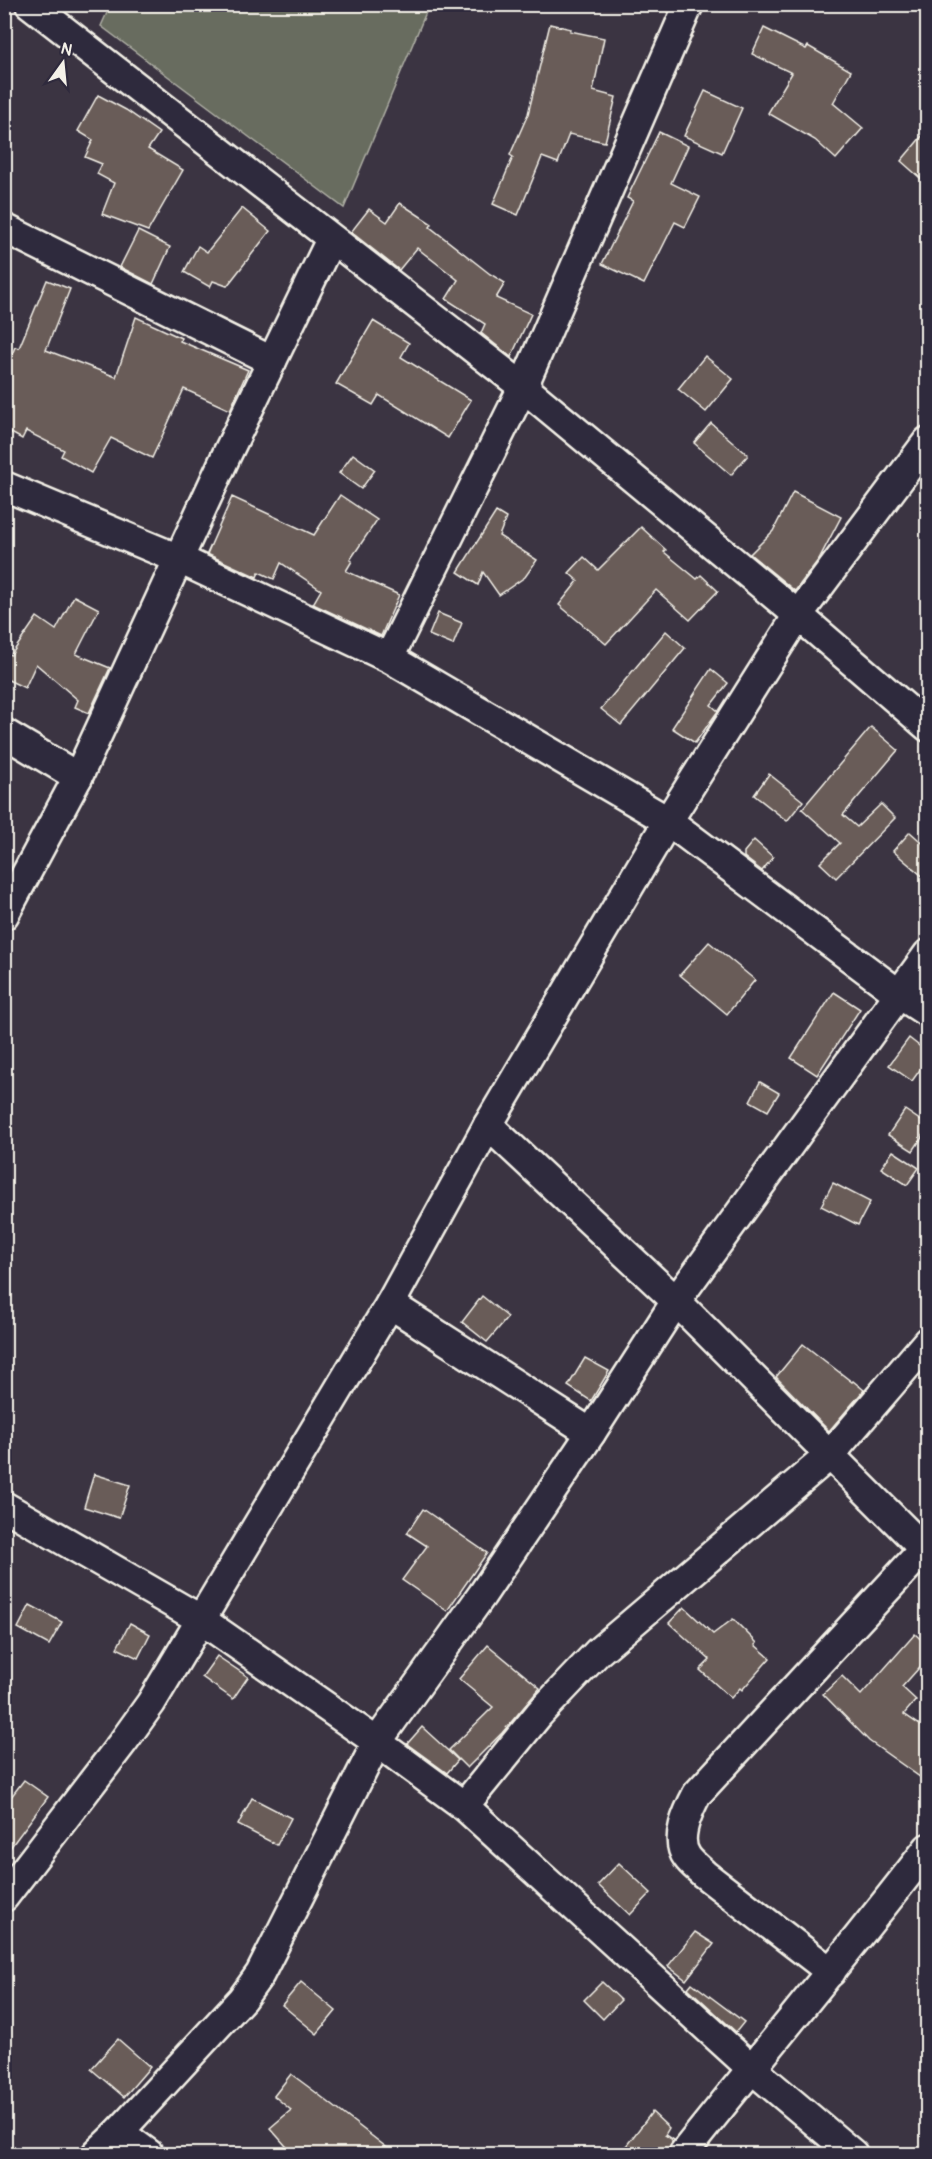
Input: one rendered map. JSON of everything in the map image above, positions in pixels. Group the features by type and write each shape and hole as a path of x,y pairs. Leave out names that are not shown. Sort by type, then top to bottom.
{"street":[{"path":"30,4 523,387 798,615 927,727"},
{"path":"389,658 523,387 689,4"},
{"path":"4,228 272,361"},
{"path":"4,915 78,777 331,239"},
{"path":"4,1897 123,1743 151,1702 390,1304 488,1125 668,821 798,615 927,441"},
{"path":"4,486 179,559 389,658 668,821 927,1013"},
{"path":"4,733 78,777"},
{"path":"96,2154 242,1999 261,1974 377,1742 482,1595 676,1301 927,954"},
{"path":"488,1125 676,1301 926,1551 697,1794 685,1816 681,1834 686,1856 704,1874 831,1972"},
{"path":"390,1304 591,1433"},
{"path":"464,1806 538,1714 598,1652 830,1455 927,1341"},
{"path":"4,1506 200,1619 377,1742 464,1806 751,2068 853,2154"},
{"path":"683,2154 831,1972 927,1848"},
{"path":"119,2132 149,2154"}],"green space":[{"path":"111,4 429,5 344,208 101,26"}],"building":[{"path":"550,24 604,38 593,91 616,97 605,142 569,134 558,163 542,157 518,215 493,204 513,157 510,155 528,114"},
{"path":"764,28 806,49 808,46 851,71 833,103 863,128 836,159 815,140 768,113 792,73 752,54"},
{"path":"705,91 742,108 722,153 684,136"},
{"path":"98,95 126,110 159,133 148,149 183,170 148,231 102,214 114,183 97,174 102,164 85,157 93,140 78,131"},
{"path":"927,130 927,184 901,161"},
{"path":"659,132 688,146 671,183 700,197 685,227 675,222 644,284 602,264 633,201 627,198"},
{"path":"400,203 432,224 430,227 505,283 496,298 531,314 511,357 481,333 485,324 446,299 458,280 417,248 399,270 351,232 369,209 387,222"},
{"path":"242,208 270,231 227,286 213,281 210,287 184,272 198,246 207,252"},
{"path":"138,231 170,247 153,284 120,267"},
{"path":"47,280 70,289 46,350 116,377 136,317 181,338 180,341 248,370 230,410 184,389 152,458 111,438 91,473 61,456 64,450 26,431 22,439 4,429 4,374 15,347 19,348"},
{"path":"373,321 409,343 401,357 471,400 448,438 379,395 373,405 336,384"},
{"path":"705,356 733,379 706,412 678,389"},
{"path":"711,423 748,455 731,475 694,443"},
{"path":"353,454 375,470 361,489 339,473"},
{"path":"793,492 841,517 819,559 795,591 750,554 773,531"},
{"path":"340,495 377,520 350,560 352,561 346,571 399,595 381,636 313,604 321,590 281,563 274,579 259,572 257,577 207,554 232,497 314,535"},
{"path":"496,512 506,518 499,536 537,560 525,577 499,595 483,572 478,585 458,572"},
{"path":"641,527 666,550 664,552 697,579 701,575 718,591 690,620 656,590 606,644 559,605 578,581 569,573 584,557 598,570"},
{"path":"74,596 99,609 76,654 110,668 89,713 75,707 78,700 36,664 25,688 4,678 4,652 11,655 37,617 56,630"},
{"path":"438,613 462,623 453,645 429,635"},
{"path":"666,631 685,648 621,725 601,709"},
{"path":"711,669 728,683 711,705 718,711 695,743 672,728"},
{"path":"871,727 898,750 843,815 857,827 881,804 895,818 836,878 820,863 840,843 802,809"},
{"path":"769,774 803,801 787,821 754,795"},
{"path":"910,832 927,847 927,880 893,851"},
{"path":"754,840 773,857 762,871 744,857 744,852"},
{"path":"709,942 755,980 727,1014 680,975"},
{"path":"834,992 860,1009 817,1075 791,1058"},
{"path":"909,1038 927,1052 927,1060 912,1081 889,1065"},
{"path":"760,1082 779,1093 768,1111 750,1101"},
{"path":"905,1110 927,1125 927,1130 913,1151 888,1135"},
{"path":"893,1151 919,1168 907,1185 881,1168"},
{"path":"833,1183 870,1202 858,1225 821,1206"},
{"path":"482,1296 508,1317 487,1342 462,1322"},
{"path":"803,1344 864,1390 829,1431 776,1377"},
{"path":"585,1358 609,1371 591,1401 568,1386"},
{"path":"94,1474 130,1485 119,1518 84,1507"},
{"path":"423,1509 487,1553 447,1611 402,1580 427,1546 407,1533"},
{"path":"30,1605 62,1622 49,1645 18,1628"},
{"path":"684,1607 713,1634 733,1619 757,1643 755,1645 770,1658 742,1690 740,1688 731,1698 700,1670 710,1660 669,1623"},
{"path":"130,1623 150,1634 138,1658 117,1648"},
{"path":"915,1634 927,1645 927,1659 902,1687 916,1700 904,1714 927,1730 927,1782 869,1741 823,1694 842,1676 861,1695"},
{"path":"488,1645 540,1688 502,1733 467,1768 449,1750 493,1707 459,1679"},
{"path":"217,1656 248,1677 233,1699 202,1677"},
{"path":"422,1727 458,1760 447,1773 407,1744"},
{"path":"24,1780 48,1797 4,1856 4,1806"},
{"path":"252,1798 291,1818 277,1845 238,1825"},
{"path":"619,1863 651,1893 630,1915 598,1885"},
{"path":"695,1932 714,1944 686,1980 668,1966"},
{"path":"301,1982 336,2011 317,2034 282,2005"},
{"path":"602,1982 621,2000 603,2019 584,2000"},
{"path":"692,1983 744,2022 736,2032 688,1988"},
{"path":"118,2039 150,2067 124,2097 91,2069"},
{"path":"291,2074 395,2154 293,2154 270,2128 291,2110 274,2096"},
{"path":"652,2112 669,2128 665,2135 673,2140 667,2151 664,2154 620,2154"}]}
